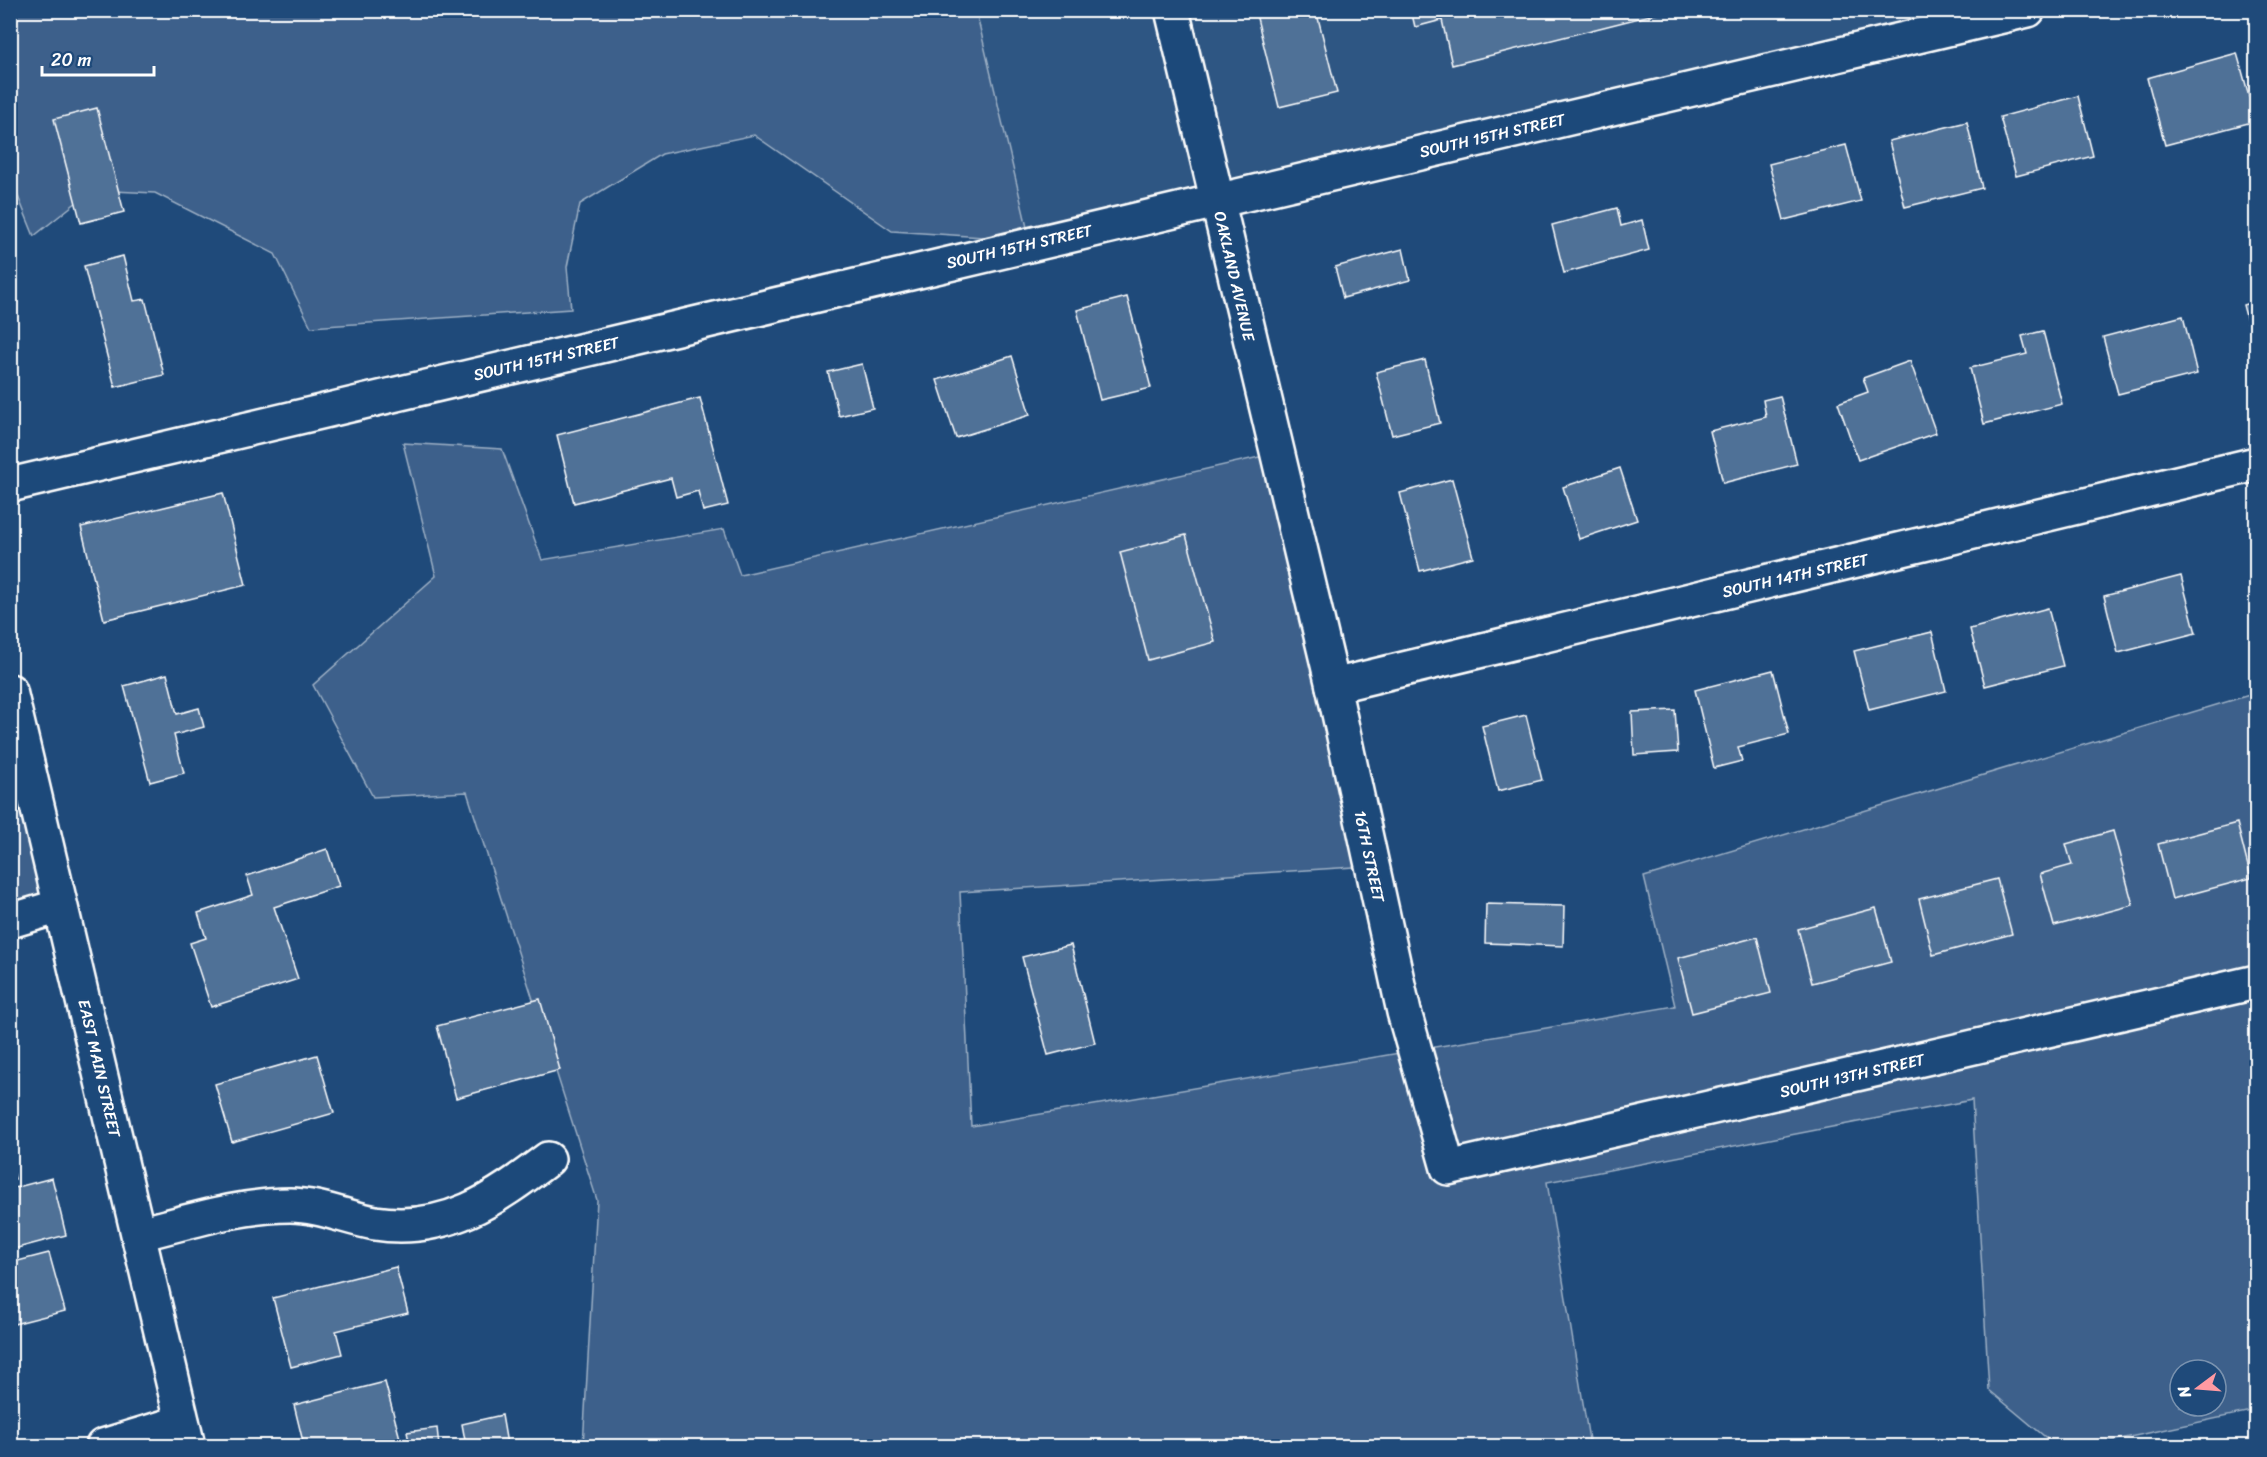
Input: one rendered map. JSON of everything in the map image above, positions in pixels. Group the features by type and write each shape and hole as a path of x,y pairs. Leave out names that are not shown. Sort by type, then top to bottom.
{"main road":[{"name":"OAKLAND AVENUE","path":"1172,10 1299,542"},
{"name":"SOUTH 15TH STREET","path":"10,485 2028,10"},
{"name":"SOUTH 14TH STREET","path":"1333,686 2256,464"},
{"name":"16TH STREET","path":"1299,542 1404,1012 1448,1168"},
{"name":"EAST MAIN STREET","path":"10,691 185,1434"},
{"path":"10,921 60,906"},
{"name":"SOUTH 13TH STREET","path":"1448,1168 2256,982"},
{"path":"139,1234 263,1206 293,1205 375,1223 415,1224 440,1221 460,1216 510,1188 548,1159"},
{"path":"103,1446 185,1434"}],"shaded area":[{"path":"976,10 2005,11 1030,240"},
{"path":"10,11 976,11 1030,240 892,231 754,135 662,154 580,204 567,267 571,309 311,327 275,254 155,193 92,190 34,236 11,179"},
{"path":"403,443 502,449 542,560 724,529 740,575 1286,451 1386,865 960,892 971,1126 1675,1006 1644,877 2256,693 2256,1410 2228,1416 2228,1358 2168,1358 2168,1418 2219,1418 2088,1446 2056,1446 1989,1390 1972,1100 1547,1182 1590,1446 583,1446 597,1200 467,792 373,797 313,685 436,576"},
{"path":"10,691 60,906 10,921"}],"building":[{"path":"1255,10 1316,10 1337,93 1279,107"},
{"path":"1411,10 1671,10 1452,65 1442,20 1415,27"},
{"path":"2237,53 2256,121 2165,145 2147,78"},
{"path":"2078,96 2093,156 2016,176 2000,117"},
{"path":"97,108 124,212 81,223 54,119"},
{"path":"1967,122 1982,188 1905,207 1889,141"},
{"path":"1846,145 1861,201 1784,220 1769,164"},
{"path":"1617,208 1621,226 1642,220 1649,250 1564,273 1552,225"},
{"path":"1403,249 1410,280 1343,298 1335,267"},
{"path":"123,256 134,301 145,299 164,375 115,387 84,266"},
{"path":"1127,297 1151,388 1100,400 1077,310"},
{"path":"2256,301 2256,346 2254,347 2243,305"},
{"path":"2183,316 2197,374 2118,394 2103,337"},
{"path":"2043,331 2062,404 1984,424 1970,368 2027,354 2022,336"},
{"path":"1012,356 1030,415 956,438 937,380"},
{"path":"1425,360 1440,423 1392,435 1376,372"},
{"path":"1910,361 1936,433 1858,460 1838,403 1868,392 1863,378"},
{"path":"862,364 873,408 839,416 828,372"},
{"path":"1780,396 1797,464 1723,483 1710,431 1766,417 1763,400"},
{"path":"700,398 728,505 703,511 698,491 676,497 671,478 574,503 557,435"},
{"path":"1620,468 1637,520 1579,539 1563,487"},
{"path":"1452,479 1473,557 1420,571 1400,493"},
{"path":"223,493 246,585 104,620 81,527"},
{"path":"1186,535 1215,642 1148,660 1120,552"},
{"path":"2181,576 2196,633 2118,653 2104,596"},
{"path":"2048,608 2063,666 1985,686 1970,629"},
{"path":"1932,632 1946,691 1869,710 1854,651"},
{"path":"1773,670 1789,734 1738,747 1742,761 1714,768 1695,690"},
{"path":"167,674 177,714 199,708 204,727 174,735 184,773 150,782 124,686"},
{"path":"1675,710 1678,752 1634,755 1632,712"},
{"path":"1526,715 1542,780 1498,791 1482,726"},
{"path":"2237,823 2251,878 2172,899 2158,844"},
{"path":"2113,831 2133,905 2054,926 2040,874 2072,865 2066,844"},
{"path":"327,849 339,886 274,907 298,979 211,1007 190,943 206,938 198,913 253,895 247,876"},
{"path":"1997,879 2012,934 1933,955 1919,899"},
{"path":"1486,904 1564,906 1563,946 1485,943"},
{"path":"1876,908 1891,962 1812,983 1798,929"},
{"path":"1757,937 1771,993 1692,1013 1678,958"},
{"path":"1071,945 1095,1043 1048,1055 1022,957"},
{"path":"540,999 560,1070 456,1098 437,1026"},
{"path":"317,1055 334,1113 232,1142 215,1084"},
{"path":"10,1160 15,1179 10,1180"},
{"path":"52,1178 66,1235 10,1250 10,1189"},
{"path":"49,1253 65,1311 10,1325 10,1263"},
{"path":"396,1267 408,1313 336,1331 342,1354 291,1367 273,1298"},
{"path":"385,1382 402,1446 304,1446 294,1405"},
{"path":"502,1415 507,1444 466,1446 462,1424"},
{"path":"437,1428 439,1446 410,1446 407,1432"}]}
